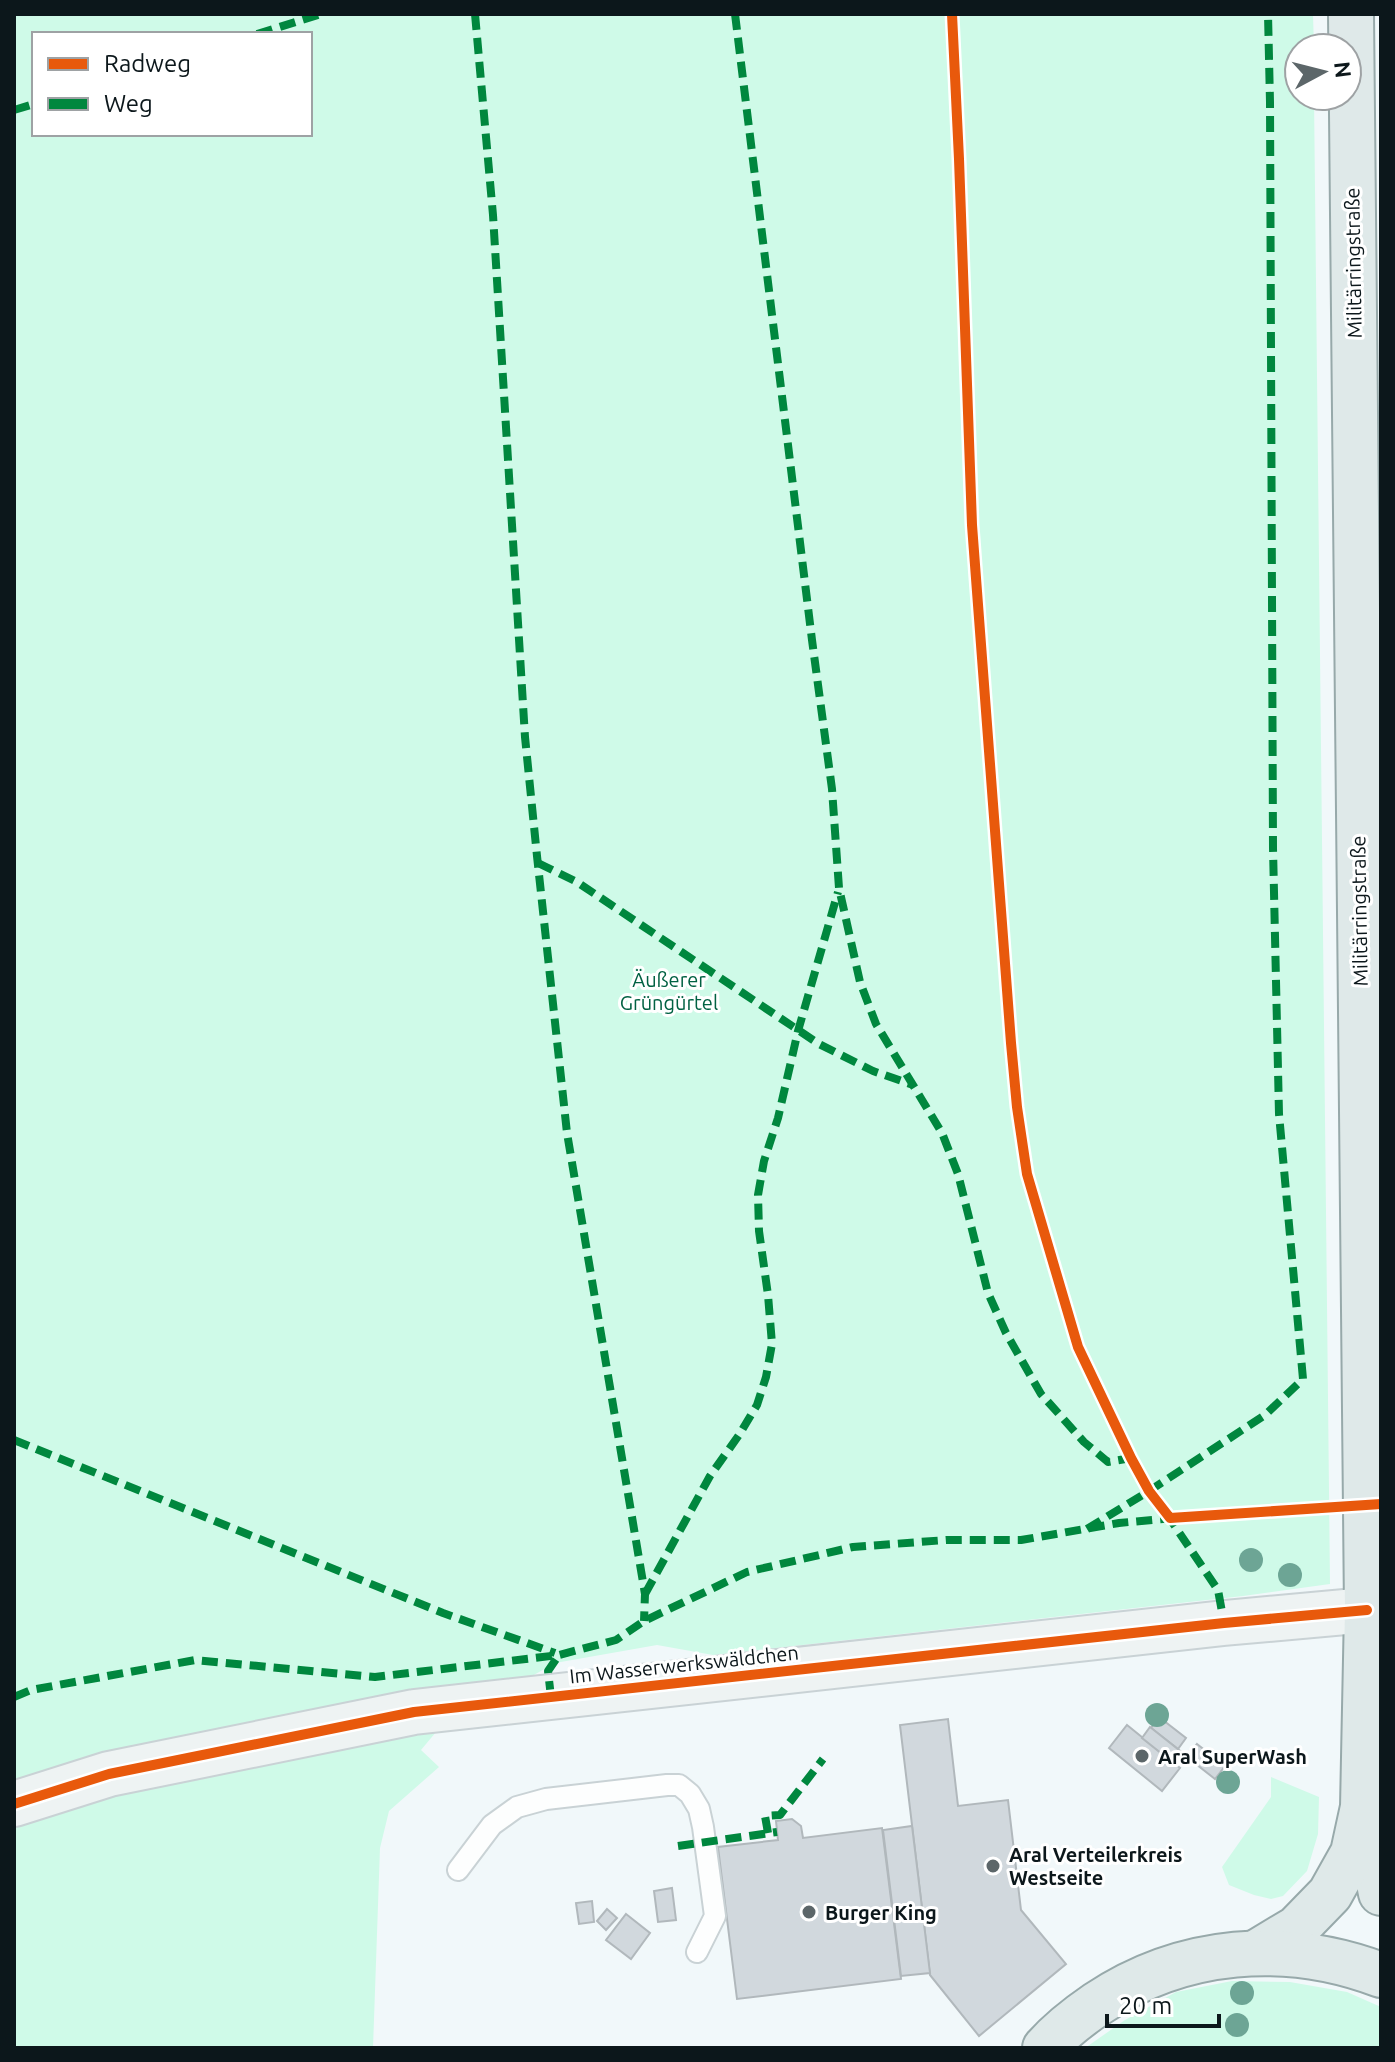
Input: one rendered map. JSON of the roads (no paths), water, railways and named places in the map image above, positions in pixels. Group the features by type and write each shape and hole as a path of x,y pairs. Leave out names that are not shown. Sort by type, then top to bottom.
{"main road":[{"name":"Militärringstraße","path":"1257,1952 1297,1928 1330,1894 1353,1853 1363,1807 1367,1610 1351,14"},
{"name":"Militärringstraße","path":"1363,1807 1381,1893"},
{"path":"1045,2048 1080,2016 1113,1994 1147,1976 1185,1963 1257,1952 1299,1954 1340,1961 1381,1975"}],"street":[{"name":"Im Wasserwerkswäldchen","path":"14,1804 109,1774 414,1712 1367,1610"}],"lane":[{"path":"458,1870 492,1825 517,1807 546,1799 679,1785 690,1794 701,1815 715,1916 697,1952"}],"place":[{"name":"Aral SuperWash","path":"1142,1756"},
{"name":"Aral Verteilerkreis Westseite","path":"993,1866"},
{"name":"Burger King","path":"809,1912"}],"park label":[{"name":"Äußerer Grüngürtel","path":"669,990"}]}
